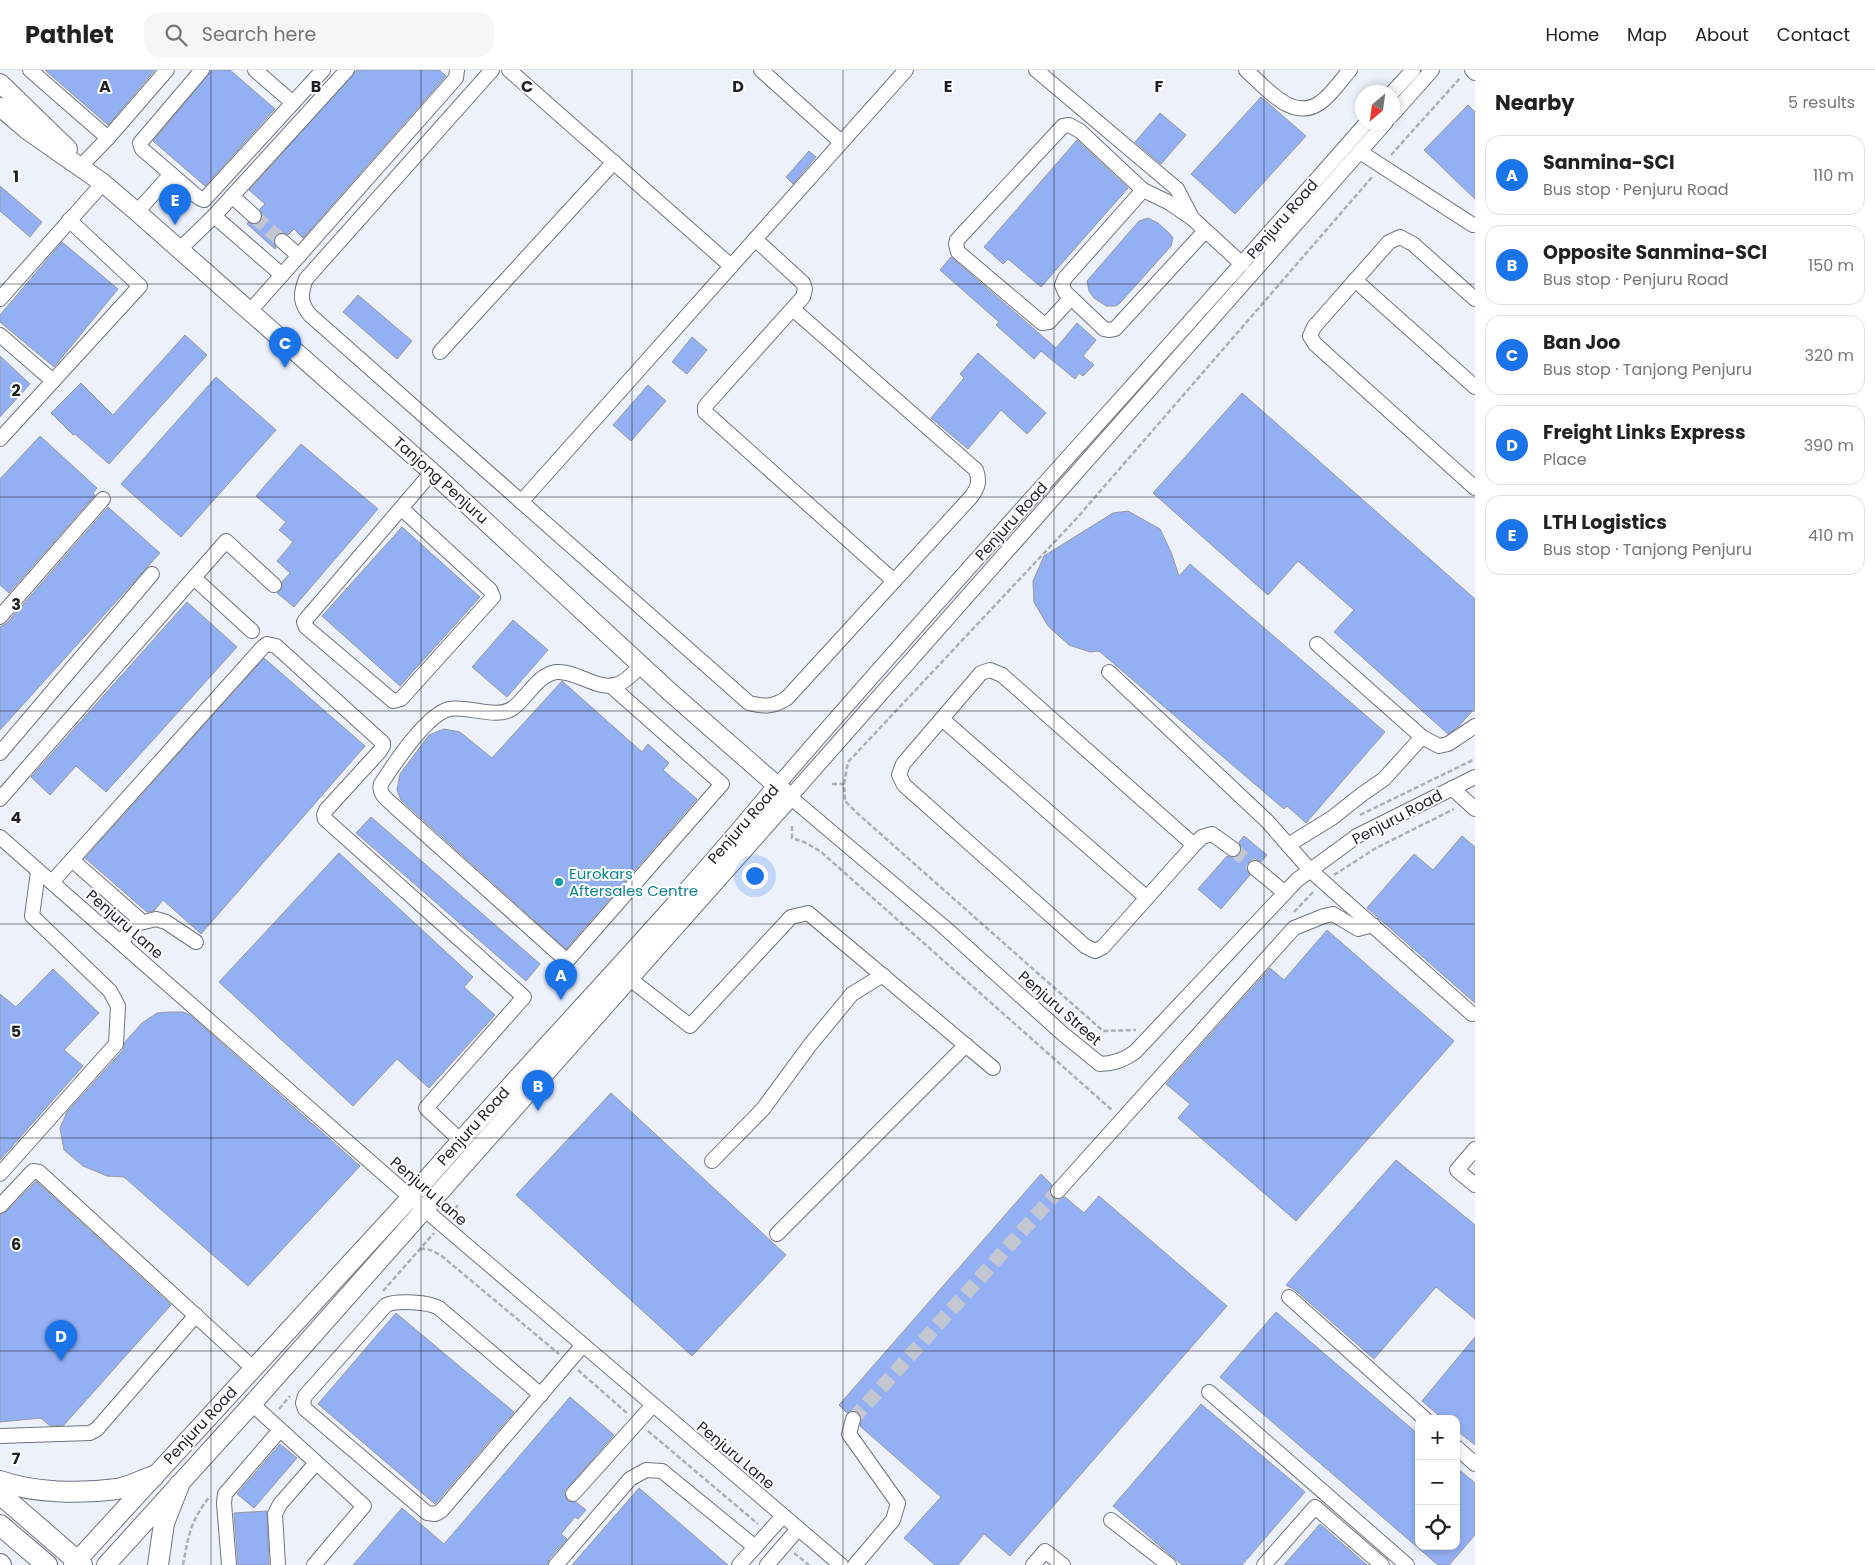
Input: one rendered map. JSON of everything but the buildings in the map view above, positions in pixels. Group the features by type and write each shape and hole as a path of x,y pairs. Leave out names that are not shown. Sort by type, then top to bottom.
{"highway":[{"path":"0,1481 16,1486 43,1490 98,1490 118,1489 154,1476"},
{"path":"158,1565 164,1523 179,1485"},
{"path":"0,1494 77,1564"},
{"path":"0,1525 47,1565"}],"main road":[{"name":"Tanjong Penjuru","path":"0,83 82,167"},
{"name":"Tanjong Penjuru","path":"0,107 27,130 103,183 180,249 432,472 642,665 784,792"},
{"name":"Penjuru Road","path":"106,1565 252,1404 630,979 784,792"},
{"name":"Penjuru Road","path":"77,1564 154,1476 621,964 784,792"}],"street":[{"path":"30,70 108,138"},
{"path":"82,167 167,70"},
{"path":"202,70 140,143 142,149 199,198 207,199 323,70"},
{"path":"255,70 293,103"},
{"path":"180,249 214,216 348,70"},
{"path":"250,311 456,78 457,70"},
{"path":"492,70 306,280 303,286 302,301 304,307 310,315 749,704 755,705 776,705 787,698 977,490 978,476 976,470 794,310"},
{"path":"509,70 731,266"},
{"path":"761,70 841,142"},
{"path":"521,502 906,70"},
{"path":"1036,70 1177,189 1193,219"},
{"path":"1246,70 1283,103 1301,109 1311,108 1322,101 1350,70"},
{"path":"1399,85 1413,70"},
{"path":"1400,106 1432,70"},
{"path":"1071,298 1049,322 1042,324 958,252 956,244 957,240 1063,126 1069,125 1080,132 1143,190 1168,202 1193,219 1242,264"},
{"name":"Penjuru Road","path":"784,792 892,652 1242,264 1360,130"},
{"name":"Penjuru Road","path":"784,792 1379,130"},
{"path":"1360,152 1473,225"},
{"path":"440,352 614,162"},
{"path":"137,212 171,174"},
{"path":"0,299 103,183"},
{"path":"1143,190 1065,278 1062,287 1071,298 1104,328 1115,329 1206,231"},
{"path":"232,196 254,216"},
{"path":"214,216 282,275"},
{"path":"0,439 140,286 70,220"},
{"path":"1475,299 1412,244 1400,238 1389,242 1314,327 1310,336 1315,344 1475,488"},
{"path":"755,239 803,283 805,289 803,297 794,310 708,403 705,407 705,412 894,581"},
{"path":"282,241 299,256"},
{"path":"1355,280 1475,387"},
{"path":"0,335 53,381"},
{"path":"401,508 490,590 493,597 401,699 393,701 306,627 304,622 401,508 432,472"},
{"path":"0,617 103,499"},
{"path":"0,799 226,541 274,585"},
{"path":"0,753 152,574"},
{"path":"194,578 252,631"},
{"path":"52,882 263,647 267,644 276,646 383,743 380,751 326,810 324,814 325,819 524,997 426,1108 460,1140"},
{"path":"1317,644 1422,738 1440,746 1448,744 1475,726"},
{"path":"611,686 722,784 568,962 394,806 381,793 381,784 417,733 430,721 450,709 501,713 512,709 541,680 551,674 558,672 571,673 611,686 620,684 642,665"},
{"path":"1194,845 1002,675 990,670 981,673 903,764 899,775 904,785 1086,946 1095,951 1103,947 1202,837 1212,834 1233,849"},
{"path":"1109,672 1268,822 1310,870 1472,1014"},
{"path":"942,719 1147,898"},
{"path":"1288,845 1332,818 1384,779 1422,738"},
{"name":"Penjuru Road","path":"1297,880 1357,836 1475,777"},
{"path":"1452,788 1471,805"},
{"name":"Penjuru Street","path":"784,792 943,926 1063,1034 1100,1064 1124,1060 1135,1052 1297,880"},
{"name":"Penjuru Lane","path":"0,837 410,1197 841,1565"},
{"path":"72,860 138,918 136,924 121,942"},
{"path":"1256,868 1285,893"},
{"path":"0,1174 116,1044 118,1006 110,990 32,916 38,872"},
{"path":"630,979 690,1026 791,917 808,913 994,1068"},
{"path":"1058,1191 1294,928 1332,914 1358,930 1373,925"},
{"path":"136,924 156,919 166,922 196,942"},
{"path":"712,1161 763,1109 810,1045 852,994 883,975"},
{"path":"777,1234 966,1045"},
{"path":"1475,1149 1457,1170 1475,1185"},
{"path":"0,1206 33,1171 39,1172 253,1368"},
{"path":"1289,1297 1421,1415"},
{"path":"541,1395 439,1308 429,1304 393,1303 386,1305 305,1396 302,1402 305,1409 427,1513 435,1514 441,1511 541,1395 569,1362 584,1345"},
{"path":"0,1436 90,1433 97,1429 196,1315"},
{"path":"1209,1392 1407,1565"},
{"path":"252,1404 364,1506 314,1565"},
{"path":"573,1494 636,1421 653,1405"},
{"path":"853,1419 849,1434 898,1503 893,1520 855,1565"},
{"path":"229,1565 224,1503 225,1494 280,1430"},
{"path":"1460,1451 1475,1464"},
{"path":"278,1565 275,1514 280,1504 316,1462"},
{"path":"556,1565 630,1479 646,1470 662,1471 754,1547"},
{"path":"1264,1565 1315,1507 1382,1565"},
{"path":"739,1565 783,1516"},
{"path":"1111,1520 1169,1565"},
{"path":"767,1565 798,1529"},
{"path":"1033,1565 1045,1551 1063,1565"}],"path":[{"path":"844,784 848,762 1077,518 1382,166 1470,73"},
{"path":"1292,914 1324,882 1342,868 1376,848 1471,805"},
{"path":"792,826 792,838 820,851 1111,1109 1115,1112 1118,1111"},
{"path":"420,1249 425,1248 434,1251 443,1258 569,1362 768,1532"},
{"path":"784,1545 809,1565"}],"tunnel":[{"path":"254,216 282,241"},
{"path":"1233,849 1255,868"},
{"path":"853,1419 1058,1191"}],"place":[{"name":"LTH Logistics","path":"175,225"},
{"name":"Ban Joo","path":"285,368"},
{"name":"Eurokars Aftersales Centre","path":"559,882"},
{"name":"Sanmina-SCI","path":"561,1000"},
{"name":"Opposite Sanmina-SCI","path":"538,1111"},
{"name":"Freight Links Express","path":"61,1361"}]}
